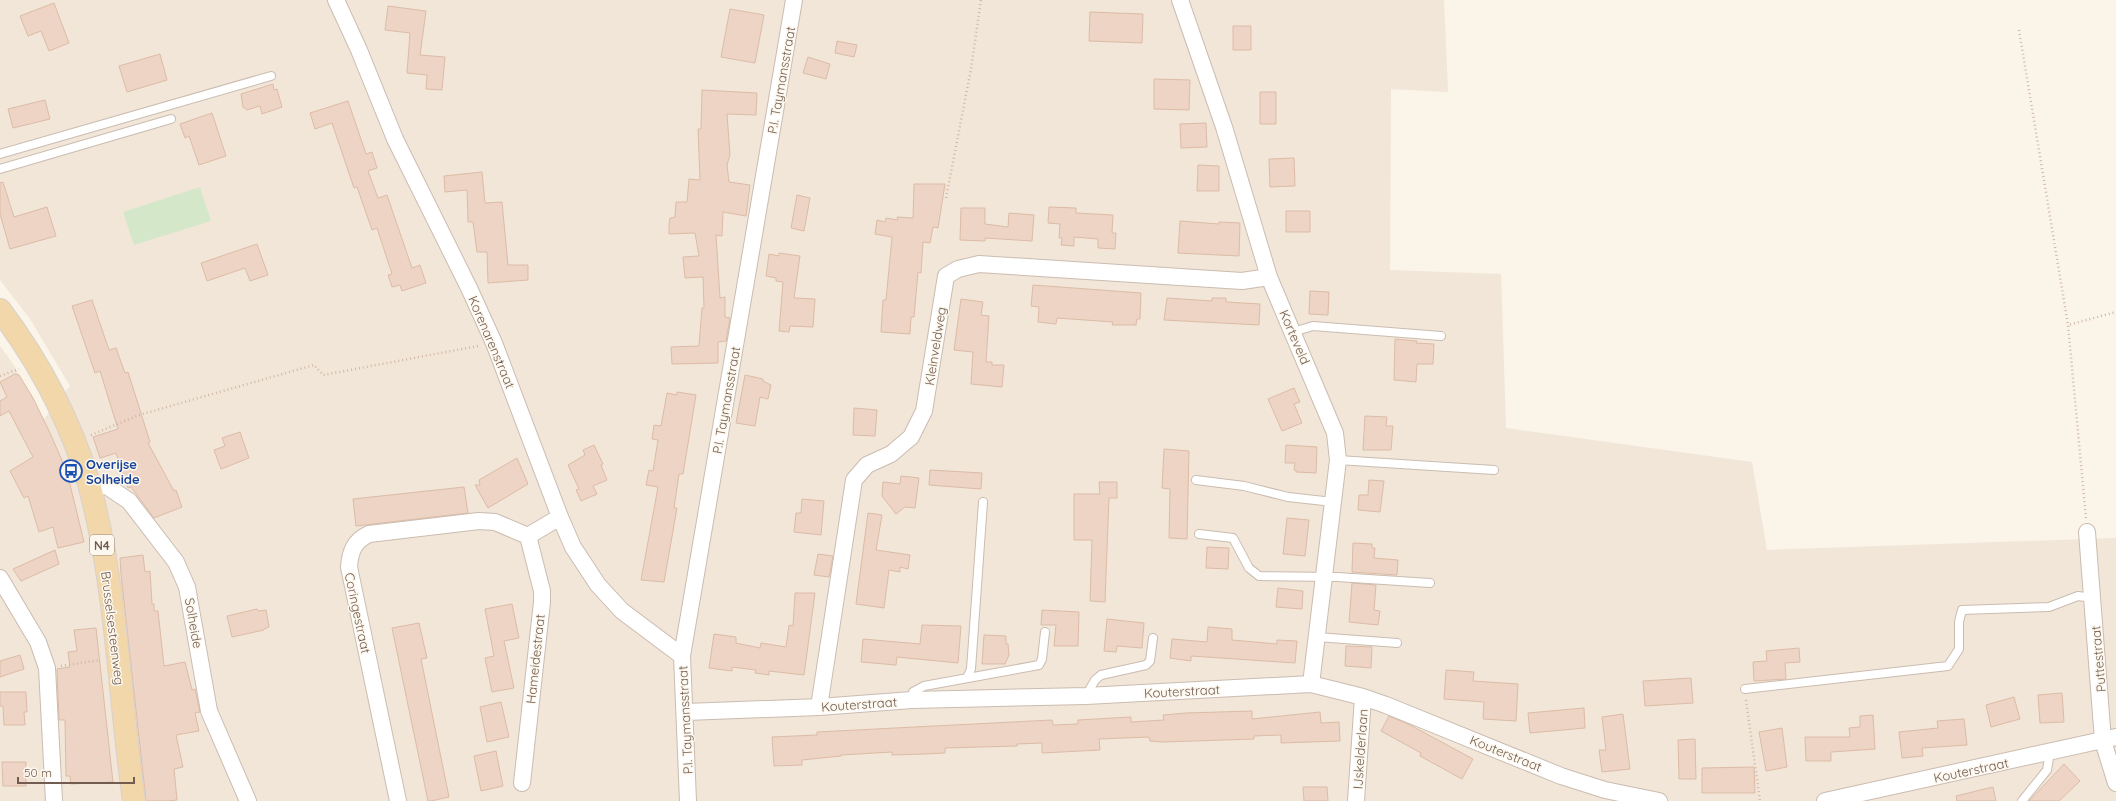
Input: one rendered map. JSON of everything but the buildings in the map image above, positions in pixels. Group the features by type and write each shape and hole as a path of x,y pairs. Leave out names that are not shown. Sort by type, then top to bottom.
{"main road":[{"name":"Brusselsesteenweg","path":"0,310 29,352 52,392 74,442 88,483 98,521 108,582 134,801"}],"street":[{"name":"Korenarenstraat","path":"336,0 359,50 395,139 469,288 494,343 560,517 573,547 598,585 622,611 682,656"},
{"name":"P.I. Taymansstraat","path":"688,801 686,712 682,656 794,0"},
{"name":"Korteveld","path":"1180,0 1224,126 1269,277 1335,432 1338,460 1311,684"},
{"name":"Kleinveldweg","path":"820,707 854,480 866,465 891,454 911,437 924,411 946,276 958,269 979,264 1242,281 1269,277"},
{"name":"Solheide","path":"88,483 108,486 129,501 176,562 187,587 209,712 248,801"},
{"path":"528,536 560,517"},
{"name":"Coringestraat","path":"398,801 349,567 354,546 358,541 369,534 479,521 495,522 528,536"},
{"name":"Puttestraat","path":"2087,532 2093,598 2116,783"},
{"name":"Hameidestraat","path":"522,784 542,602 542,591 528,536"},
{"path":"0,578 38,642 47,668 54,801"},
{"name":"Kouterstraat","path":"686,712 820,707 912,700 1086,696 1311,684 1363,697 1561,776 1605,790 1659,801"},
{"name":"IJskelderlaan","path":"1356,801 1363,697"},
{"name":"Kouterstraat","path":"1825,801 2110,739"}],"lane":[{"path":"0,154 271,76"},
{"path":"0,169 171,119"},
{"path":"1293,332 1313,326 1441,336"},
{"path":"1338,460 1494,470"},
{"path":"1196,480 1244,486 1288,497 1333,502"},
{"path":"967,678 970,669 982,502"},
{"path":"1200,534 1233,538 1249,568 1259,576 1324,577 1430,583"},
{"path":"1745,689 1948,666 1959,649 1959,622 1962,610 2049,607 2078,596 2093,598"},
{"path":"912,700 913,692 924,686 1039,665 1042,659 1045,632"},
{"path":"1317,637 1396,643"},
{"path":"1086,696 1095,680 1101,675 1146,665 1150,661 1153,638"},
{"path":"2022,801 2047,770 2050,752"}],"path":[{"path":"946,198 970,77 981,0"},
{"path":"2019,30 2068,325 2087,532"},
{"path":"2068,325 2116,312"},
{"path":"74,442 139,415 314,365 323,375 494,343"},
{"path":"47,668 118,657"},
{"path":"1745,689 1760,801"}],"shaded area":[{"path":"0,0 1444,0 1448,92 1391,89 1390,270 1501,274 1506,428 1752,462 1767,550 2116,538 2116,801 0,801 0,346 13,364 44,419 70,386 30,319 0,280"}],"green space":[{"path":"200,187 211,221 134,245 123,212"}],"place":[{"name":"Overijse Solheide","path":"71,471"}]}
